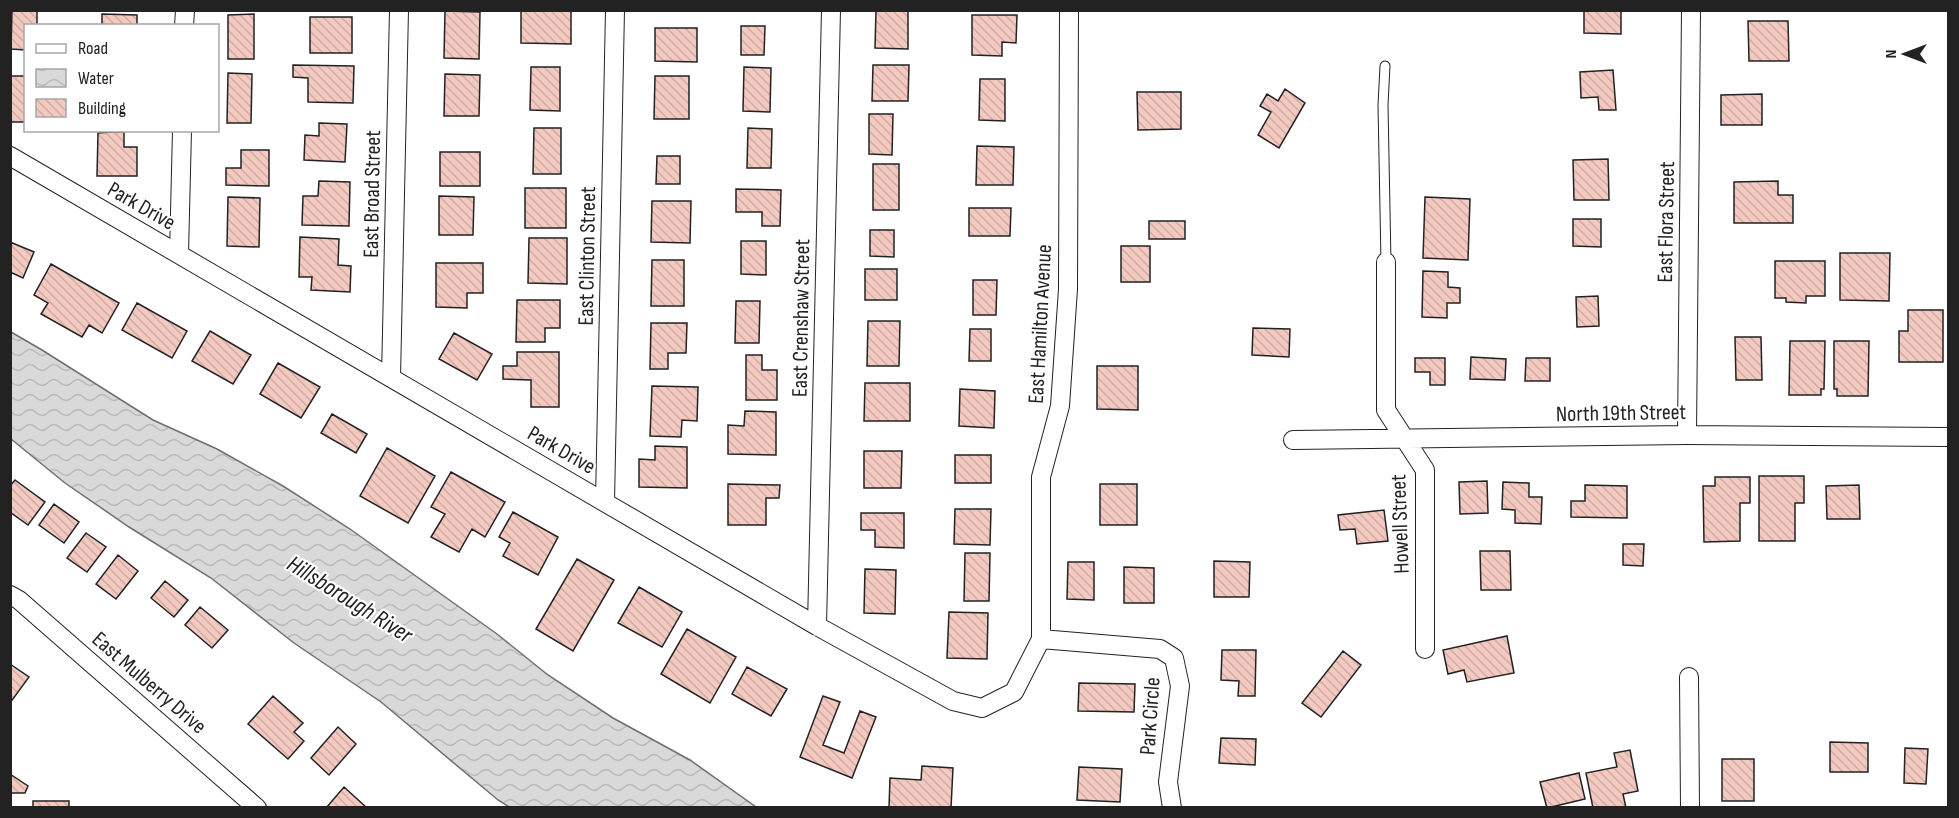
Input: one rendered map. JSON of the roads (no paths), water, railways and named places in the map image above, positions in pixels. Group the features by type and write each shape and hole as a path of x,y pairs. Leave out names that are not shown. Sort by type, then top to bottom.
{"street":[{"name":"East Broad Street","path":"391,378 399,10"},
{"name":"East Clinton Street","path":"605,502 615,10"},
{"name":"East Crenshaw Street","path":"817,626 831,10"},
{"name":"East Hamilton Avenue","path":"1041,639 1041,477 1060,406 1068,289 1069,10"},
{"name":"East Flora Street","path":"1687,435 1691,10"},
{"path":"180,254 182,132"},
{"name":"Park Drive","path":"10,156 817,626 953,701 982,708 1014,692 1041,639"},
{"name":"Howell Street","path":"1386,262 1386,410 1425,470 1425,650"},
{"name":"North 19th Street","path":"1293,440 1687,435 1948,438"},
{"name":"East Mulberry Drive","path":"13,602 257,807"},
{"name":"Park Circle","path":"1041,639 1160,649 1174,658 1180,686 1168,782 1172,807"},
{"path":"1689,677 1690,807"}],"lane":[{"path":"1385,66 1383,105 1386,262"}],"water":[{"name":"Hillsborough River","path":"11,332 153,420 217,449 283,486 350,529 497,634 548,675 613,718 690,760 756,807 511,808 498,800 381,702 294,643 211,578 129,527 65,483 11,439"}]}
